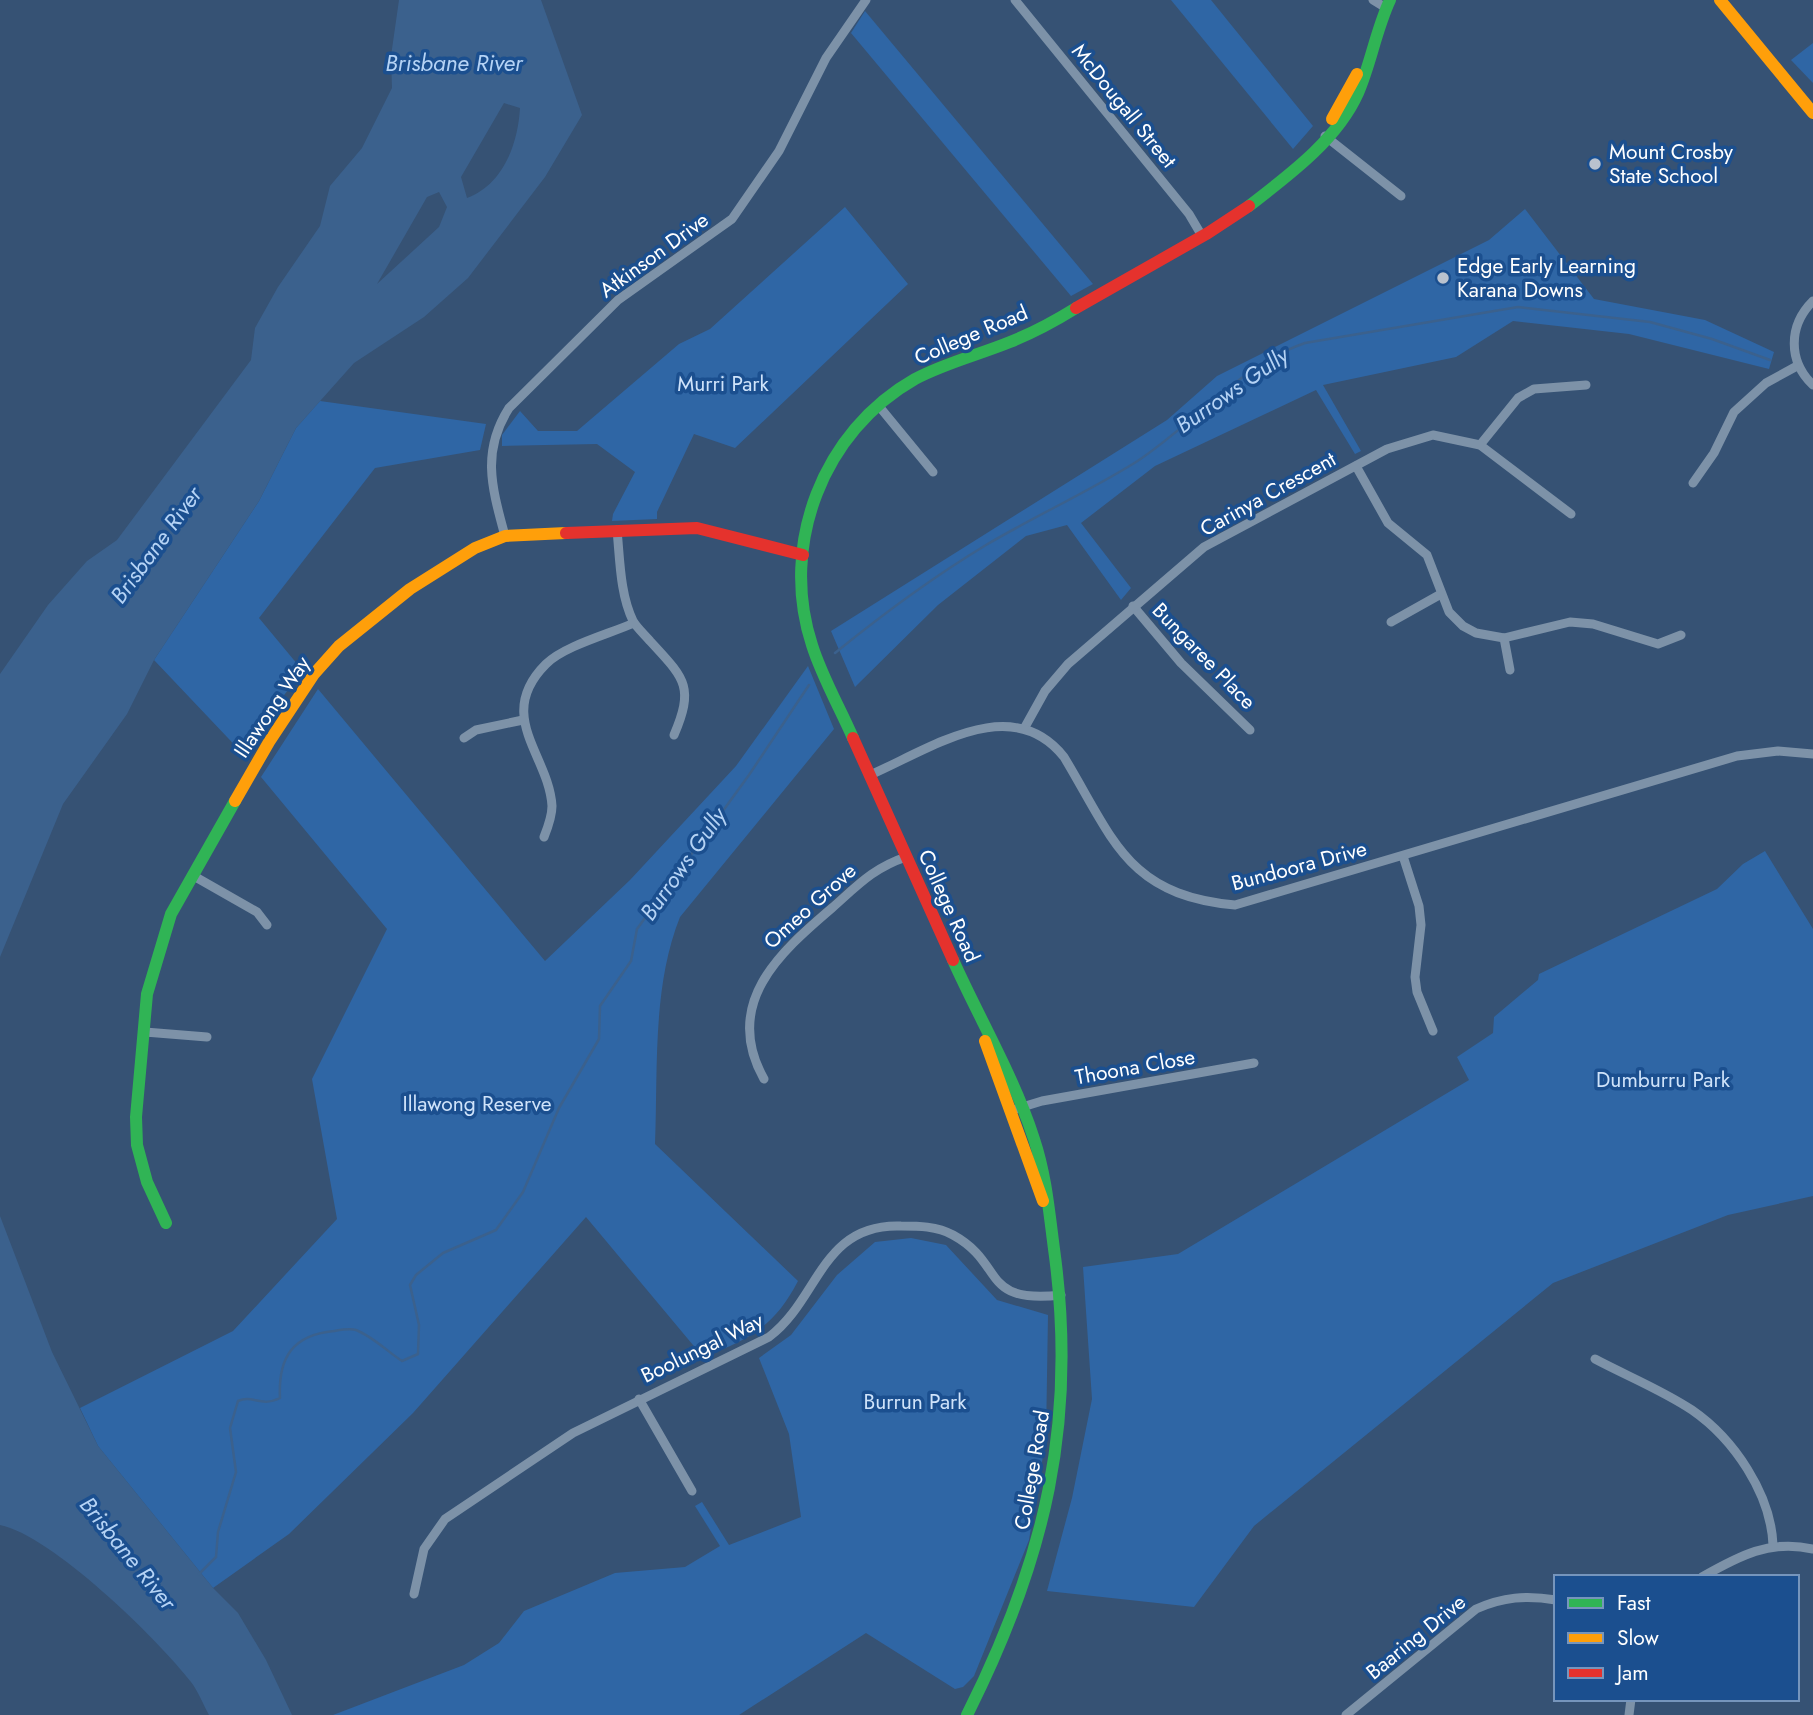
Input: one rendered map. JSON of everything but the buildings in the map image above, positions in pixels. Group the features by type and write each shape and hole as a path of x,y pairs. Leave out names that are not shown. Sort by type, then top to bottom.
{"main road":[{"path":"1720,0 1813,113"},
{"name":"College Road","path":"967,1715 1020,1605 1046,1515 1057,1463 1062,1409 1061,1294 1046,1180 1017,1108 1004,1064 979,1021 813,646 800,581 804,535 825,474 846,438 878,405 905,385 942,367 1028,334 1202,236 1243,209 1325,136 1355,97 1388,4"},
{"name":"Illawong Way","path":"166,1223 146,1182 137,1145 136,1117 147,994 158,949 171,914 192,875 288,711 339,646 410,589 475,548 505,536 697,528 803,555"}],"street":[{"name":"Atkinson Drive","path":"505,536 490,470 496,428 509,408 618,300 732,219 779,151 826,58 866,0"},
{"name":"McDougall Street","path":"1015,0 1189,214 1202,236"},
{"path":"1373,0 1388,4"},
{"path":"1325,136 1401,195"},
{"path":"1813,302 1801,314 1795,330 1797,366 1813,385"},
{"path":"1693,483 1714,453 1724,429 1741,405 1766,383 1797,366"},
{"path":"1480,444 1518,398 1534,388 1586,385"},
{"path":"878,405 933,472"},
{"name":"Carinya Crescent","path":"1025,727 1051,682 1133,606 1204,547 1387,449 1433,435 1480,444 1571,514"},
{"path":"1356,466 1388,523 1427,555 1436,572 1449,612 1463,626 1476,633 1504,638 1570,622 1593,624 1658,644 1681,635"},
{"path":"617,530 626,604 634,624 676,669 686,689 686,708 674,735"},
{"path":"1391,622 1441,594"},
{"name":"Bungaree Place","path":"1133,606 1181,663 1250,730"},
{"path":"544,837 552,806 523,720 527,699 546,663 634,624"},
{"path":"1504,638 1510,670"},
{"path":"464,738 477,730 523,720"},
{"path":"870,775 970,732 994,726 1025,727"},
{"name":"Bundoora Drive","path":"1025,727 1054,744 1119,848 1139,871 1174,894 1199,901 1235,905 1737,756 1778,751 1813,754"},
{"path":"1403,856 1419,906 1421,925 1415,977 1417,992 1433,1031"},
{"name":"Omeo Grove","path":"764,1079 753,1057 750,1028 755,995 767,971 784,948 881,866 906,857"},
{"path":"192,875 257,912 267,925"},
{"path":"145,1032 207,1037"},
{"name":"Thoona Close","path":"1017,1108 1254,1063"},
{"name":"Boolungal Way","path":"414,1594 424,1549 445,1519 573,1433 769,1337 788,1320 830,1255 848,1241 891,1225 942,1230 961,1240 1000,1285 1014,1294 1033,1298 1061,1294"},
{"path":"1595,1359 1690,1409 1707,1422 1763,1496 1769,1510 1773,1545"},
{"path":"639,1399 692,1491"},
{"path":"1706,1575 1751,1551 1773,1545 1813,1549"},
{"name":"Baaring Drive","path":"1346,1715 1476,1609 1514,1597 1554,1600"}],"green space":[{"path":"1171,0 1211,0 1313,126 1293,149"},
{"path":"865,11 1093,284 1071,296 851,33"},
{"path":"1813,43 1813,83 1791,60"},
{"name":"Murri Park","path":"845,207 908,284 735,448 694,434 657,512 657,519 612,521 635,472 597,444 502,446 502,435 520,411 538,431 577,431 679,344 710,329"},
{"path":"1525,209 1594,299 1705,320 1774,352 1769,369 1629,334 1513,321 1456,357 1323,385 1361,451 1355,454 1316,390 1155,466 1081,523 1131,588 1121,600 1067,525 1026,536 938,605 855,687 831,631 1167,420 1217,376 1489,240"},
{"path":"320,401 486,424 480,450 375,468 259,618 303,671 281,699 246,757 154,660 259,501 296,428"},
{"name":"Illawong Reserve","path":"808,666 834,729 680,917 665,972 657,1058 655,1144 798,1281 789,1297 759,1330 703,1357 586,1217 413,1413 289,1534 213,1588 98,1446 80,1408 233,1331 337,1219 312,1079 387,929 261,777 318,689 545,961 630,880 736,766"},
{"name":"Dumburru Park","path":"1765,851 1813,929 1813,1196 1728,1215 1553,1283 1254,1526 1194,1607 1047,1591 1072,1498 1092,1399 1083,1267 1178,1254 1469,1080 1457,1057 1493,1033 1494,1017 1538,980 1539,974 1717,889 1743,864"},
{"name":"Burrun Park","path":"911,1238 946,1245 997,1300 1048,1315 1046,1438 1029,1540 974,1676 963,1687 955,1689 866,1633 739,1715 333,1715 464,1665 499,1643 524,1611 615,1573 685,1567 720,1546 695,1506 702,1502 729,1545 801,1517 789,1434 759,1358 791,1335 837,1275 875,1242"}],"water":[{"path":"399,0 541,0 582,115 545,177 468,278 424,317 354,363 296,428 259,501 154,660 127,714 63,804 0,957 0,674 48,605 87,561 117,540 251,360 255,328 278,287 320,226 330,186 362,148 392,88 391,56","holes":["504,103 520,108 512,149 490,184 467,198 461,177","439,192 447,207 439,227 377,284 427,197"]},
{"name":"Brisbane River","path":"0,1216 52,1352 98,1446 213,1588 238,1613 266,1660 292,1715 209,1715 194,1686 130,1616 47,1548 0,1525"}],"waterway":[{"name":"Burrows Gully","path":"835,653 947,570 1005,534 1136,462 1259,366 1305,343 1518,307 1650,322 1712,339 1770,360"},
{"name":"Burrows Gully","path":"199,1574 216,1557 218,1532 236,1472 230,1428 238,1401 248,1399 267,1402 280,1398 282,1371 290,1351 298,1343 320,1333 354,1329 402,1361 418,1354 419,1325 410,1285 416,1275 443,1253 496,1230 523,1192 559,1108 599,1039 600,1006 631,961 637,929 749,775 809,685"}],"traffic: fast":[{"path":"1249,206 1311,156 1349,110 1363,82 1390,0"},
{"path":"853,738 816,657 803,607 801,569 806,531 817,494 833,460 855,428 883,401 915,379 1019,338 1076,308"},
{"path":"166,1223 147,1182 137,1145 136,1117 147,994 171,914 235,801"},
{"path":"953,960 1017,1093 1038,1153 1047,1193 1054,1249 1062,1373 1058,1432 1049,1489 1035,1545 1017,1601 967,1715"}],"traffic: slow":[{"path":"1720,0 1813,113"},
{"path":"1332,119 1357,74"},
{"path":"235,801 269,742 314,674 339,646 410,589 475,548 505,536 566,533"},
{"path":"985,1041 1043,1201"}],"traffic: jam":[{"path":"1076,308 1208,233 1249,206"},
{"path":"566,533 697,528 803,555"},
{"path":"853,738 953,960"}],"place":[{"name":"Mount Crosby State School","path":"1595,164"},
{"name":"Edge Early Learning Karana Downs","path":"1443,278"}]}
